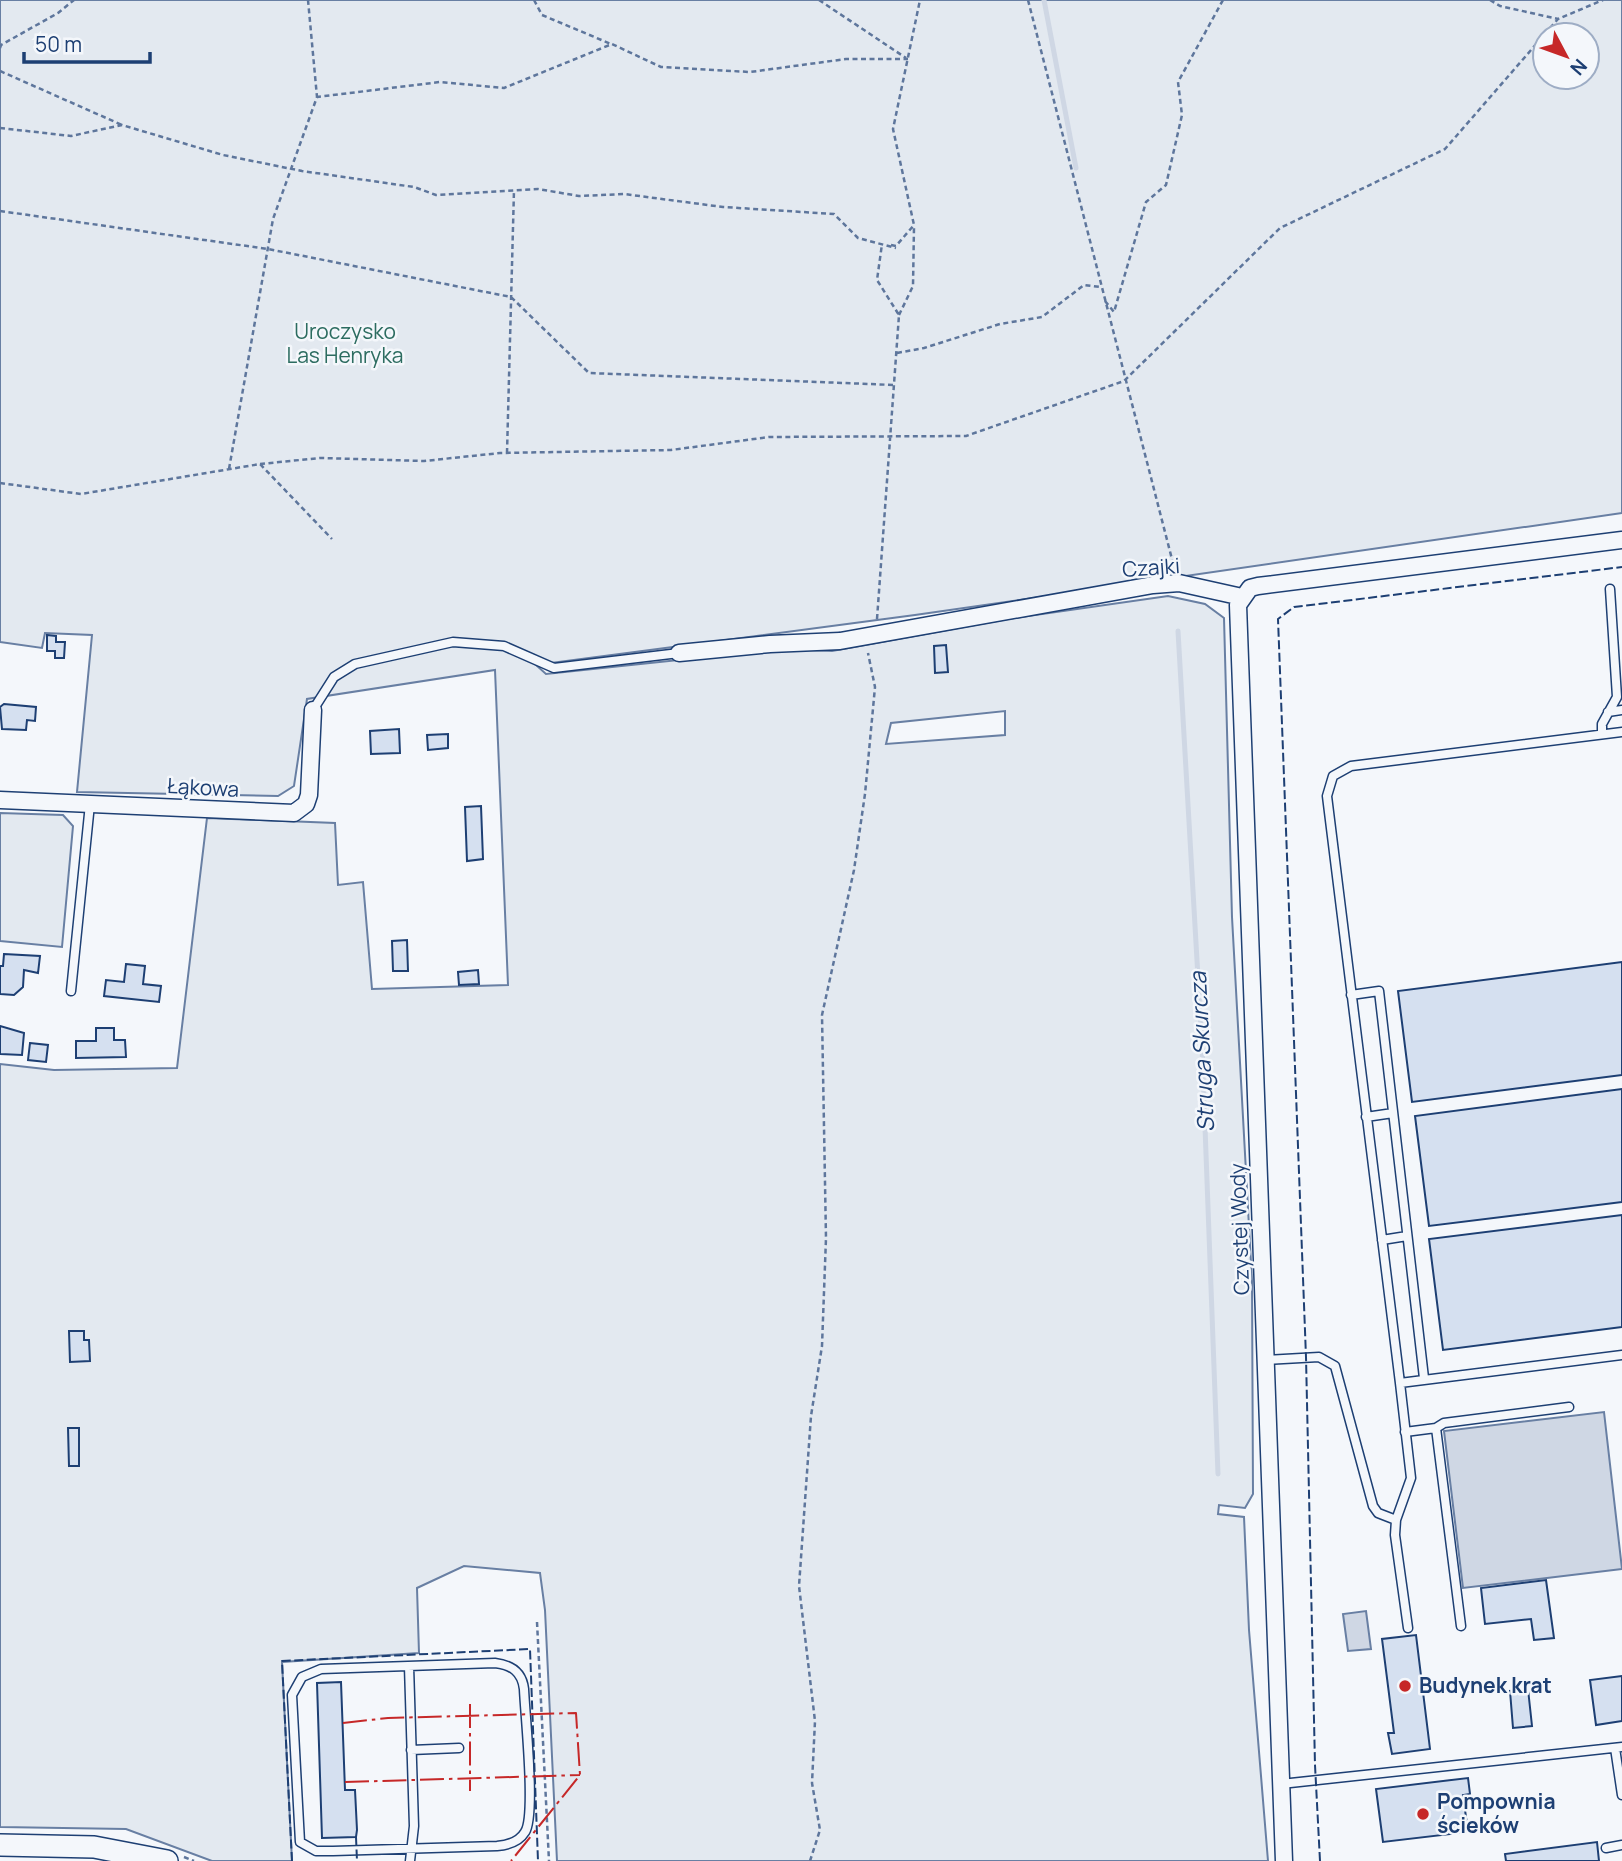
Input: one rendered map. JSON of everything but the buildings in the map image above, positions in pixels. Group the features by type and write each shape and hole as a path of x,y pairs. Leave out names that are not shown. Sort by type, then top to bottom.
{"street":[{"path":"1242,597 1250,588 1258,586 1622,540"},
{"name":"Czajki","path":"679,653 871,636 1056,600 1179,583 1242,597"},
{"name":"Czystej Wody","path":"1242,597 1238,612 1284,1861"},
{"name":"Łąkowa","path":"0,800 294,813 306,804 309,795 313,710"},
{"path":"0,1845 94,1847 167,1861"}],"lane":[{"path":"1602,734 1602,724 1617,697 1610,589"},
{"path":"1612,618 1622,617"},
{"path":"313,710 334,677 355,664 453,642 504,646 554,668 679,653"},
{"path":"1608,712 1622,710"},
{"path":"1408,1628 1395,1535 1396,1520 1411,1478 1327,796 1333,776 1351,766 1622,732"},
{"path":"71,991 90,804"},
{"path":"1351,995 1379,991 1424,1378"},
{"path":"1366,1118 1393,1113"},
{"path":"1382,1240 1407,1236"},
{"path":"1399,1383 1622,1354"},
{"path":"1266,1360 1319,1357 1335,1366 1373,1506 1378,1513 1396,1520"},
{"path":"1405,1432 1436,1428 1444,1423 1569,1407"},
{"path":"1436,1428 1461,1626"},
{"path":"505,1664 519,1674 524,1689 529,1816 525,1832 512,1844 413,1848 316,1851 300,1842 292,1695 302,1677 314,1670 505,1664"},
{"path":"408,1666 413,1848 410,1861"},
{"path":"411,1750 459,1748"},
{"path":"1280,1784 1619,1748 1622,1795"},
{"path":"1606,1848 1622,1845"}],"path":[{"path":"0,48 58,13 74,0"},
{"path":"229,469 273,219 317,97 308,0"},
{"path":"534,0 542,15 661,67 737,71 846,59 908,59"},
{"path":"819,0 908,59"},
{"path":"810,1861 820,1830 812,1783 815,1721 799,1586 811,1416 822,1346 826,1238 822,1015 853,870 865,794 875,687 871,636 891,434 899,315 912,286 914,225 893,129 920,0"},
{"path":"1028,0 1124,381 1179,583"},
{"path":"1104,299 1115,312 1146,202 1166,185 1182,115 1178,82 1223,0"},
{"path":"1490,0 1500,6 1558,19"},
{"path":"0,483 81,494 260,464 320,458 424,461 507,453 671,450 769,437 848,438 891,434 966,436 1124,381 1280,228 1445,149 1558,19 1603,0"},
{"path":"317,97 440,82 504,88 612,44"},
{"path":"0,71 122,125 223,155 291,169 414,187 436,195 538,189 579,197 624,194 723,207 834,215 858,237 896,248"},
{"path":"0,128 72,136 122,125"},
{"path":"507,453 514,190"},
{"path":"0,211 268,249 511,297 589,373 894,385"},
{"path":"882,244 896,246 914,225"},
{"path":"882,244 877,280 899,315"},
{"path":"897,353 923,348 1000,324 1042,317 1084,285 1100,287"},
{"path":"260,464 332,539"},
{"path":"537,1622 548,1861"}],"green space":[{"name":"Uroczysko Las Henryka","path":"0,0 1622,0 1622,513 915,615 536,665 546,674 784,649 832,651 1008,619 1168,596 1205,604 1224,618 1232,917 1252,1281 1253,1494 1245,1508 1219,1505 1218,1514 1244,1517 1249,1630 1268,1861 557,1861 545,1610 540,1573 464,1566 417,1588 419,1653 282,1662 292,1861 212,1861 126,1829 0,1827 0,1064 54,1070 177,1068 207,818 335,823 338,885 363,882 372,989 508,985 495,670 307,699 294,786 278,796 77,792 92,635 45,633 42,648 0,642","holes":["1005,711 1005,735 886,744 891,723"]},
{"path":"0,813 63,815 73,826 62,947 0,941"}],"shaded area":[{"path":"1604,1412 1622,1569 1463,1588 1444,1431"},
{"path":"1366,1611 1371,1649 1348,1651 1343,1614"}],"waterway":[{"name":"Struga Skurcza","path":"1044,0 1076,168"},
{"name":"Struga Skurcza","path":"1178,631 1202,1047 1218,1474"}],"fence":[{"path":"1320,1861 1315,1765 1306,1357 1278,619 1294,607 1622,567"},
{"path":"292,1861 282,1661 530,1649 538,1861"},
{"path":"356,1837 357,1861"}],"power":[{"path":"470,1704 470,1791"},
{"path":"343,1723 388,1718 576,1713 580,1775 511,1861"},
{"path":"345,1782 580,1775"}],"place":[{"name":"Budynek krat","path":"1405,1686"},
{"name":"Pompownia ścieków","path":"1423,1814"}]}
